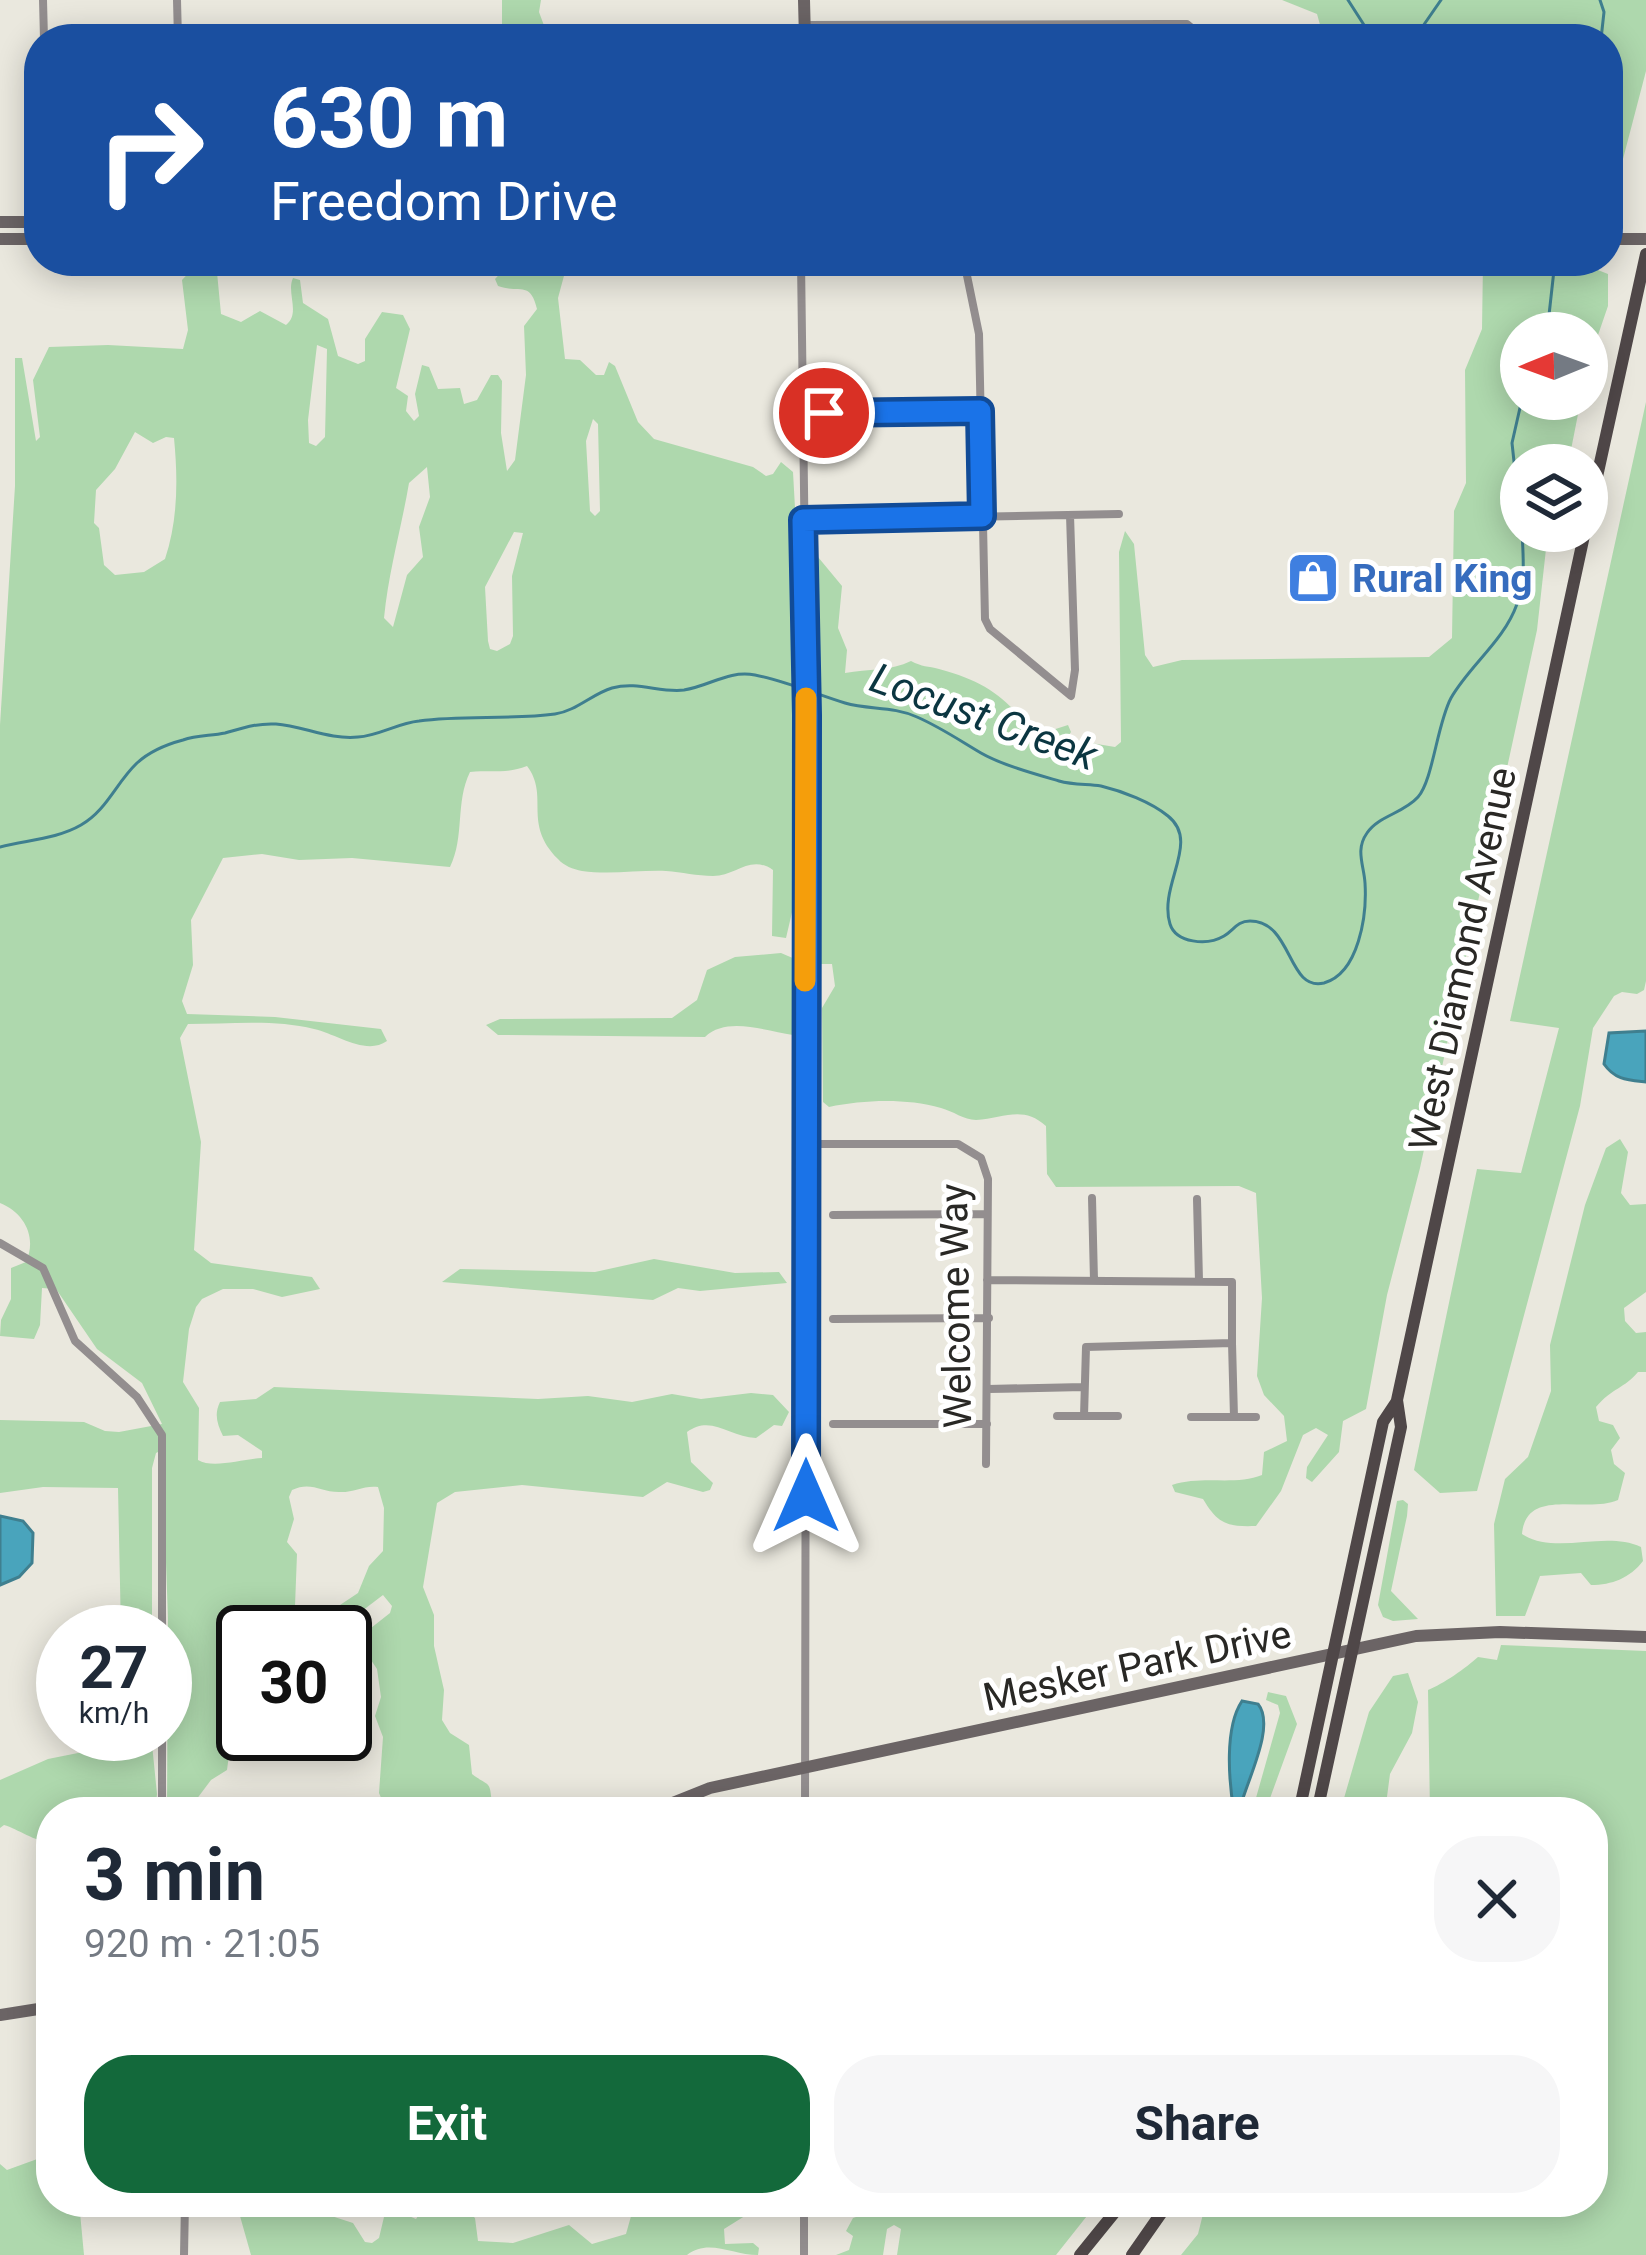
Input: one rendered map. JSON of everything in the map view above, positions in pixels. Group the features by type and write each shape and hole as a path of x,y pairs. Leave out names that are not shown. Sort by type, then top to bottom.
{"main road":[{"name":"West Diamond Avenue","path":"1604,444 1646,254"},
{"name":"West Diamond Avenue","path":"1302,1797 1383,1422 1397,1400 1581,552"},
{"name":"West Diamond Avenue","path":"1320,1797 1401,1427 1397,1400"},
{"path":"1080,2255 1111,2217"},
{"path":"1132,2255 1159,2217"}],"street":[{"path":"801,276 807,715 805,1797"},
{"path":"967,276 979,334 987,625 1071,696 1075,670 1070,514"},
{"path":"824,413 980,411"},
{"path":"803,520 1119,514"},
{"name":"Welcome Way","path":"804,1144 958,1144 974,1152 985,1168 986,1464"},
{"path":"1092,1198 1094,1280"},
{"path":"1196,1199 1199,1281"},
{"path":"832,1215 987,1214"},
{"path":"0,1243 44,1268 75,1341 137,1397 162,1435 162,1605"},
{"path":"987,1280 1232,1282 1234,1417"},
{"path":"833,1319 988,1318"},
{"path":"1084,1416 1087,1347 1232,1343"},
{"path":"988,1389 1084,1387"},
{"path":"1057,1416 1118,1416"},
{"path":"1191,1417 1256,1417"},
{"path":"833,1424 987,1424"},
{"name":"Mesker Park Drive","path":"682,1797 1437,1634 1646,1637"},
{"path":"162,1761 162,1797"},
{"path":"0,2014 36,2009"},
{"path":"184,2255 185,2217"},
{"path":"804,2217 804,2255"}],"green space":[{"path":"502,0 541,0 543,24 502,24"},
{"path":"1282,0 1646,0 1646,71 1623,159 1623,24 1320,24 1317,14"},
{"path":"186,276 217,276 221,314 241,322 260,311 286,325 292,315 293,278 300,280 303,303 328,319 338,356 358,364 365,361 365,339 382,312 403,315 410,329 396,388 408,396 406,411 414,421 419,416 415,394 422,365 429,367 438,389 460,388 464,404 477,400 491,375 498,375 507,471 515,460 526,375 524,326 537,309 528,291 498,286 495,279 564,276 558,298 565,359 580,360 596,375 604,375 609,362 615,366 638,422 654,439 753,467 766,476 781,462 793,472 798,562 793,908 786,938 772,936 773,870 765,866 750,865 713,876 592,872 563,864 541,834 536,788 527,766 470,772 450,867 262,854 223,858 191,920 193,965 182,1001 187,1014 275,1017 381,1029 387,1041 361,1045 314,1029 251,1023 188,1024 180,1038 201,1142 194,1250 211,1263 312,1277 320,1289 282,1297 253,1289 223,1289 196,1307 183,1382 199,1408 198,1460 220,1464 262,1458 262,1451 238,1435 223,1436 217,1411 220,1402 256,1399 274,1387 538,1399 588,1396 632,1402 672,1394 701,1399 751,1393 773,1395 789,1412 782,1426 774,1425 756,1438 704,1425 687,1432 691,1462 713,1483 703,1492 667,1482 643,1497 522,1485 455,1492 437,1503 423,1587 434,1615 434,1646 444,1690 442,1720 450,1733 469,1745 472,1774 488,1785 491,1797 381,1797 379,1793 383,1737 375,1716 381,1697 372,1662 372,1627 392,1606 383,1595 370,1605 340,1605 358,1593 369,1566 383,1551 384,1508 378,1487 344,1492 310,1487 292,1490 294,1519 287,1542 297,1554 295,1605 216,1605 216,1761 228,1761 227,1770 211,1780 198,1797 167,1797 167,1761 192,1761 192,1605 168,1605 162,1450 156,1453 152,1468 152,1605 120,1605 118,1488 43,1487 0,1493 0,1420 84,1422 119,1432 162,1424 142,1383 97,1349 56,1289 42,1288 40,1325 34,1339 0,1336 1,1320 11,1299 11,1268 26,1262 30,1244 22,1220 0,1203 0,725 15,486 15,358 22,358 36,441 40,437 33,380 49,347 183,349 188,330 182,280","holes":["317,345 327,349 325,437 316,446 309,443 308,420","593,419 598,424 600,511 595,516 590,511 586,441","135,432 153,443 174,438 176,499 165,559 144,572 115,575 104,565 99,528 94,523 96,490 115,469","427,467 430,497 419,527 423,557 407,575 393,627 384,618 409,483","514,532 523,533 512,576 513,636 510,644 497,651 490,649 488,641 485,587"]},
{"path":"1483,276 1608,276 1606,312 1500,312 1500,420 1577,420 1572,444 1500,444 1500,552 1546,552 1537,630 1420,1168 1387,1295 1366,1409 1343,1421 1339,1452 1312,1482 1306,1478 1307,1467 1328,1435 1316,1428 1303,1435 1281,1491 1256,1526 1238,1526 1219,1519 1203,1499 1175,1492 1172,1485 1262,1475 1264,1452 1287,1441 1284,1416 1264,1395 1257,1376 1262,1298 1256,1193 1239,1186 1056,1187 1047,1174 1046,1126 1029,1116 976,1120 913,1103 829,1107 823,1102 822,1008 835,986 832,964 819,964 813,949 808,849 813,572 818,557 842,586 838,628 847,650 845,673 911,661 956,674 994,693 1037,735 1068,725 1071,732 1060,748 1062,755 1085,742 1115,747 1121,742 1119,552 1125,531 1134,544 1145,655 1153,667 1182,660 1429,657 1452,638 1454,511 1466,483 1465,370 1482,329"},
{"path":"1646,402 1646,981 1637,994 1614,996 1593,1028 1580,1106 1477,1491 1440,1493 1414,1470 1477,1169 1521,1173 1559,1028 1510,1021"},
{"path":"781,953 795,959 793,1035 735,1026 705,1037 498,1035 486,1025 500,1019 672,1018 697,1000 707,970 735,957"},
{"path":"1620,1139 1628,1152 1621,1193 1630,1205 1646,1204 1646,1292 1624,1308 1625,1321 1636,1333 1646,1332 1646,1372 1638,1372 1596,1407 1599,1421 1613,1425 1620,1438 1611,1450 1614,1464 1625,1473 1618,1500 1534,1510 1522,1534 1550,1543 1627,1542 1641,1547 1643,1561 1626,1576 1606,1584 1591,1585 1581,1573 1540,1576 1525,1616 1496,1616 1494,1524 1505,1479 1528,1457 1551,1391 1550,1345 1585,1205 1606,1148"},
{"path":"654,1259 735,1273 779,1272 787,1283 700,1291 678,1288 653,1300 442,1282 460,1269 595,1272"},
{"path":"1397,1501 1408,1504 1407,1516 1391,1591 1418,1619 1393,1621 1383,1617 1378,1605"},
{"path":"1501,1645 1646,1651 1646,2255 1181,2255 1198,2234 1202,2217 1608,2217 1608,1797 1430,1797 1428,1690 1478,1657 1497,1660"},
{"path":"1408,1673 1418,1702 1412,1733 1390,1774 1387,1797 1344,1797 1369,1712 1393,1676"},
{"path":"1268,1692 1286,1696 1297,1724 1270,1797 1256,1797 1280,1713 1278,1705 1266,1700"},
{"path":"43,1761 154,1761 157,1794 36,1797 36,1838 4,1825 0,1828 0,1780"},
{"path":"36,2159 36,2217 80,2217 84,2255 0,2255 0,2164 7,2170"},
{"path":"240,2217 334,2217 353,2223 365,2242 372,2243 379,2238 384,2217 474,2217 478,2241 513,2243 569,2225 592,2244 626,2234 631,2217 743,2217 724,2229 725,2244 753,2243 759,2248 758,2255 703,2248 687,2255 251,2255"},
{"path":"1086,2217 1056,2255 897,2255 901,2229 894,2225 887,2229 883,2255 836,2255 849,2250 853,2236 846,2231 853,2218"}],"water":[{"path":"1646,1031 1646,1082 1628,1080 1604,1064 1609,1033"},
{"path":"0,1516 23,1521 33,1533 32,1563 19,1577 0,1585"},
{"path":"1242,1701 1258,1704 1263,1714 1258,1754 1244,1797 1233,1797 1230,1771 1236,1712"}],"waterway":[{"name":"Locust Creek","path":"1348,0 1363,24"},
{"name":"Locust Creek","path":"1424,24 1441,0"},
{"name":"Locust Creek","path":"1600,0 1603,24"},
{"name":"Locust Creek","path":"1549,312 1553,276"},
{"name":"Locust Creek","path":"1512,444 1517,420"},
{"name":"Locust Creek","path":"0,847 81,825 98,812 142,759 188,738 269,724 358,737 419,721 555,714 622,686 684,690 728,676 755,675 845,703 908,714 1009,765 1064,782 1109,788 1153,806 1168,816 1181,838 1169,894 1173,930 1201,942 1224,936 1246,921 1264,924 1283,943 1303,977 1324,983 1345,968 1358,941 1365,896 1363,839 1423,789 1451,698 1517,604 1523,552"}],"slow traffic":[{"path":"805,981 806,698"}],"place":[{"name":"Rural King","path":"1313,578"}],"route":[{"path":"806,1496 803,520 982,516 980,411 824,413"}]}
